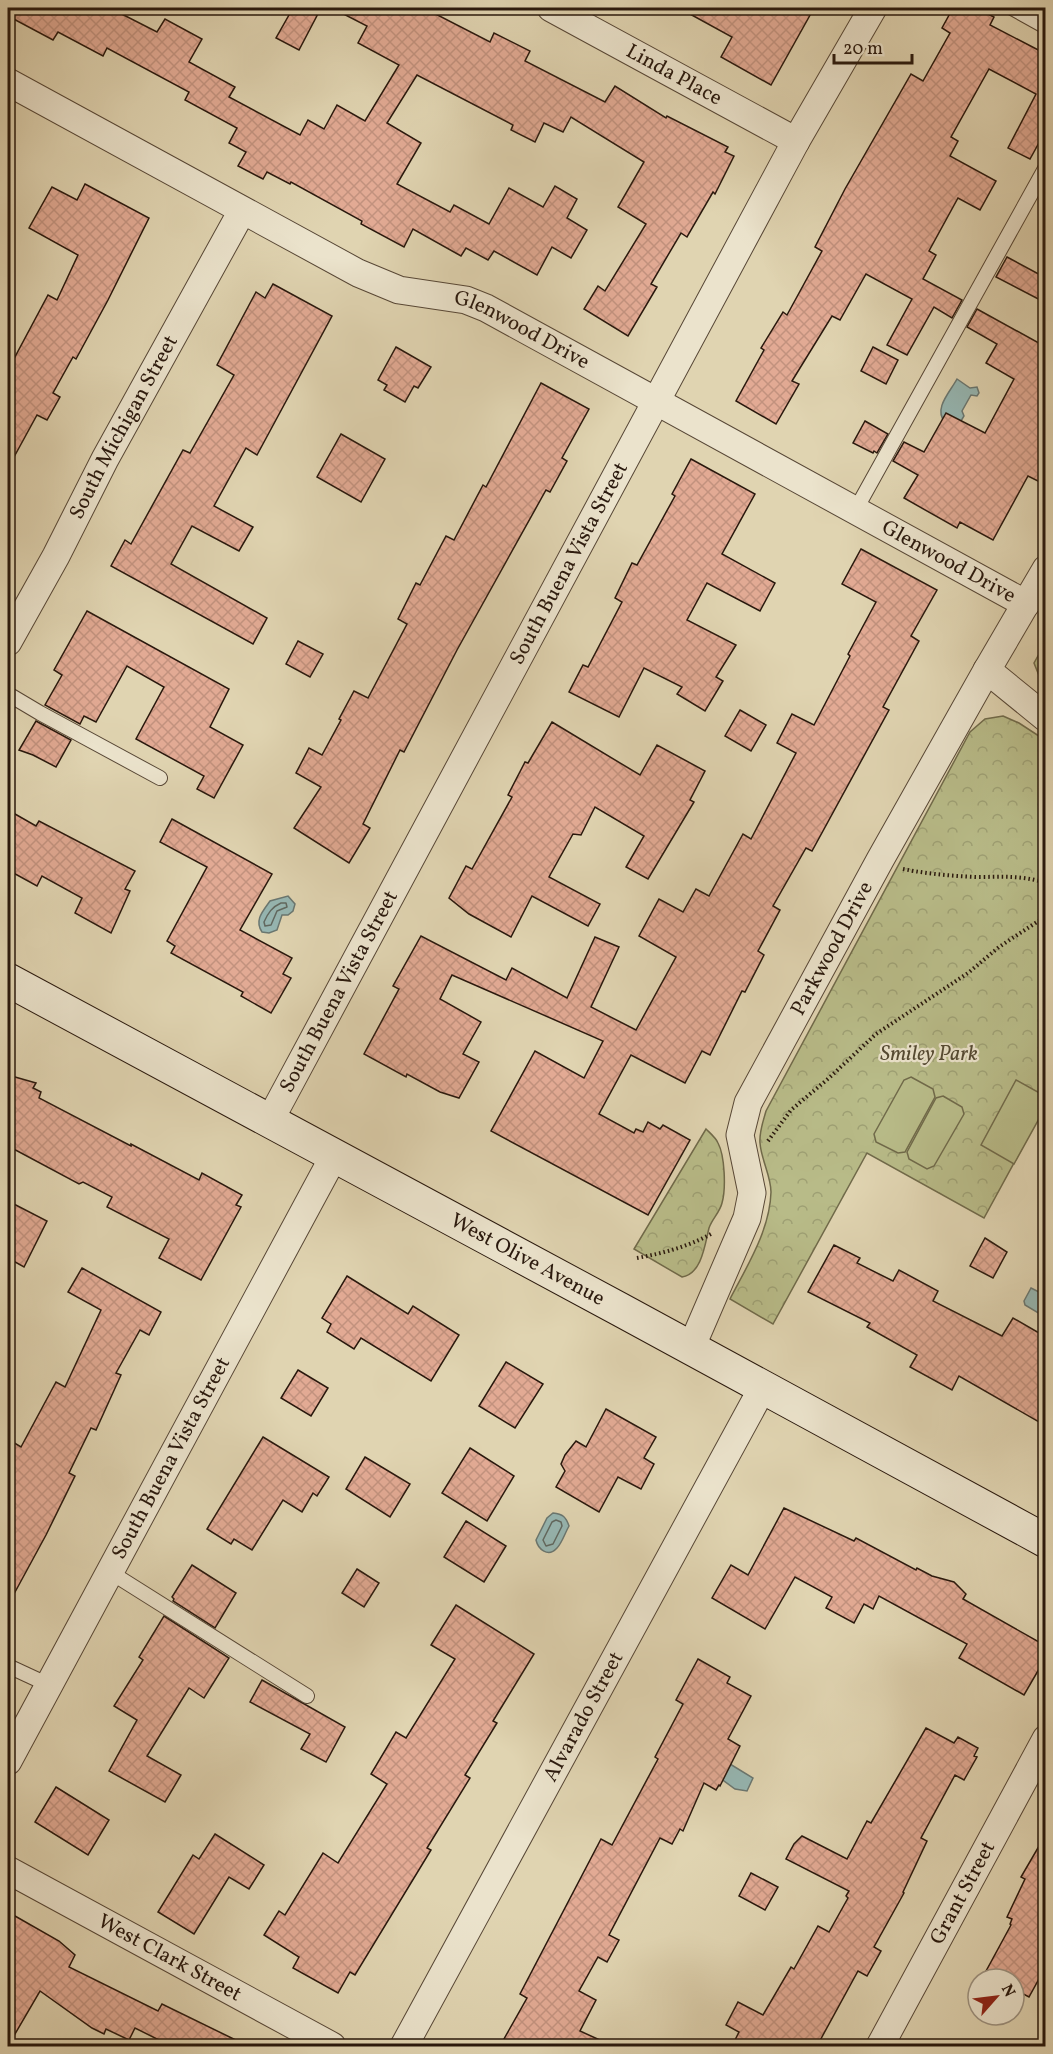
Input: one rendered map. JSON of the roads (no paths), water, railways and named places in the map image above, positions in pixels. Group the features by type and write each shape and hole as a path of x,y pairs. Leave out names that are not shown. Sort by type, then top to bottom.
{"street":[{"name":"Linda Place","path":"551,8 796,141"},
{"name":"South Buena Vista Street","path":"269,1122 796,141 873,8"},
{"name":"Glenwood Drive","path":"8,82 358,273 399,290 466,300 486,309 1026,604"},
{"name":"South Michigan Street","path":"8,642 56,556 105,459 242,211"},
{"name":"Parkwood Drive","path":"691,1348 747,1218 752,1193 740,1135 748,1103 880,860 1046,569"},
{"path":"987,670 1046,718"},
{"name":"West Olive Avenue","path":"8,980 1046,1541"},
{"name":"South Buena Vista Street","path":"8,1761 334,1156"},
{"name":"Alvarado Street","path":"404,2046 764,1387"},
{"name":"Grant Street","path":"880,2046 1046,1739"},
{"name":"West Clark Street","path":"8,1870 332,2046"}],"lane":[{"path":"1012,8 1046,27"},
{"path":"855,511 1046,167"},
{"path":"8,694 40,714 160,778"},
{"path":"110,1572 307,1696"},
{"path":"8,1666 49,1685"}],"water":[{"path":"957,379 970,388 977,387 979,393 977,396 971,395 962,411 964,416 961,421 945,422 941,412 942,406"},
{"path":"288,896 295,904 293,911 288,915 282,915 277,930 269,933 262,932 259,924 260,916 270,901"},
{"path":"1031,1288 1045,1295 1045,1317 1025,1305 1024,1301"},
{"path":"553,1513 564,1516 569,1526 559,1546 554,1551 547,1552 541,1549 536,1540 547,1518"},
{"path":"730,1764 753,1778 747,1791 735,1789 720,1778"}],"park label":[{"name":"Smiley Park","path":"929,1054"}]}
